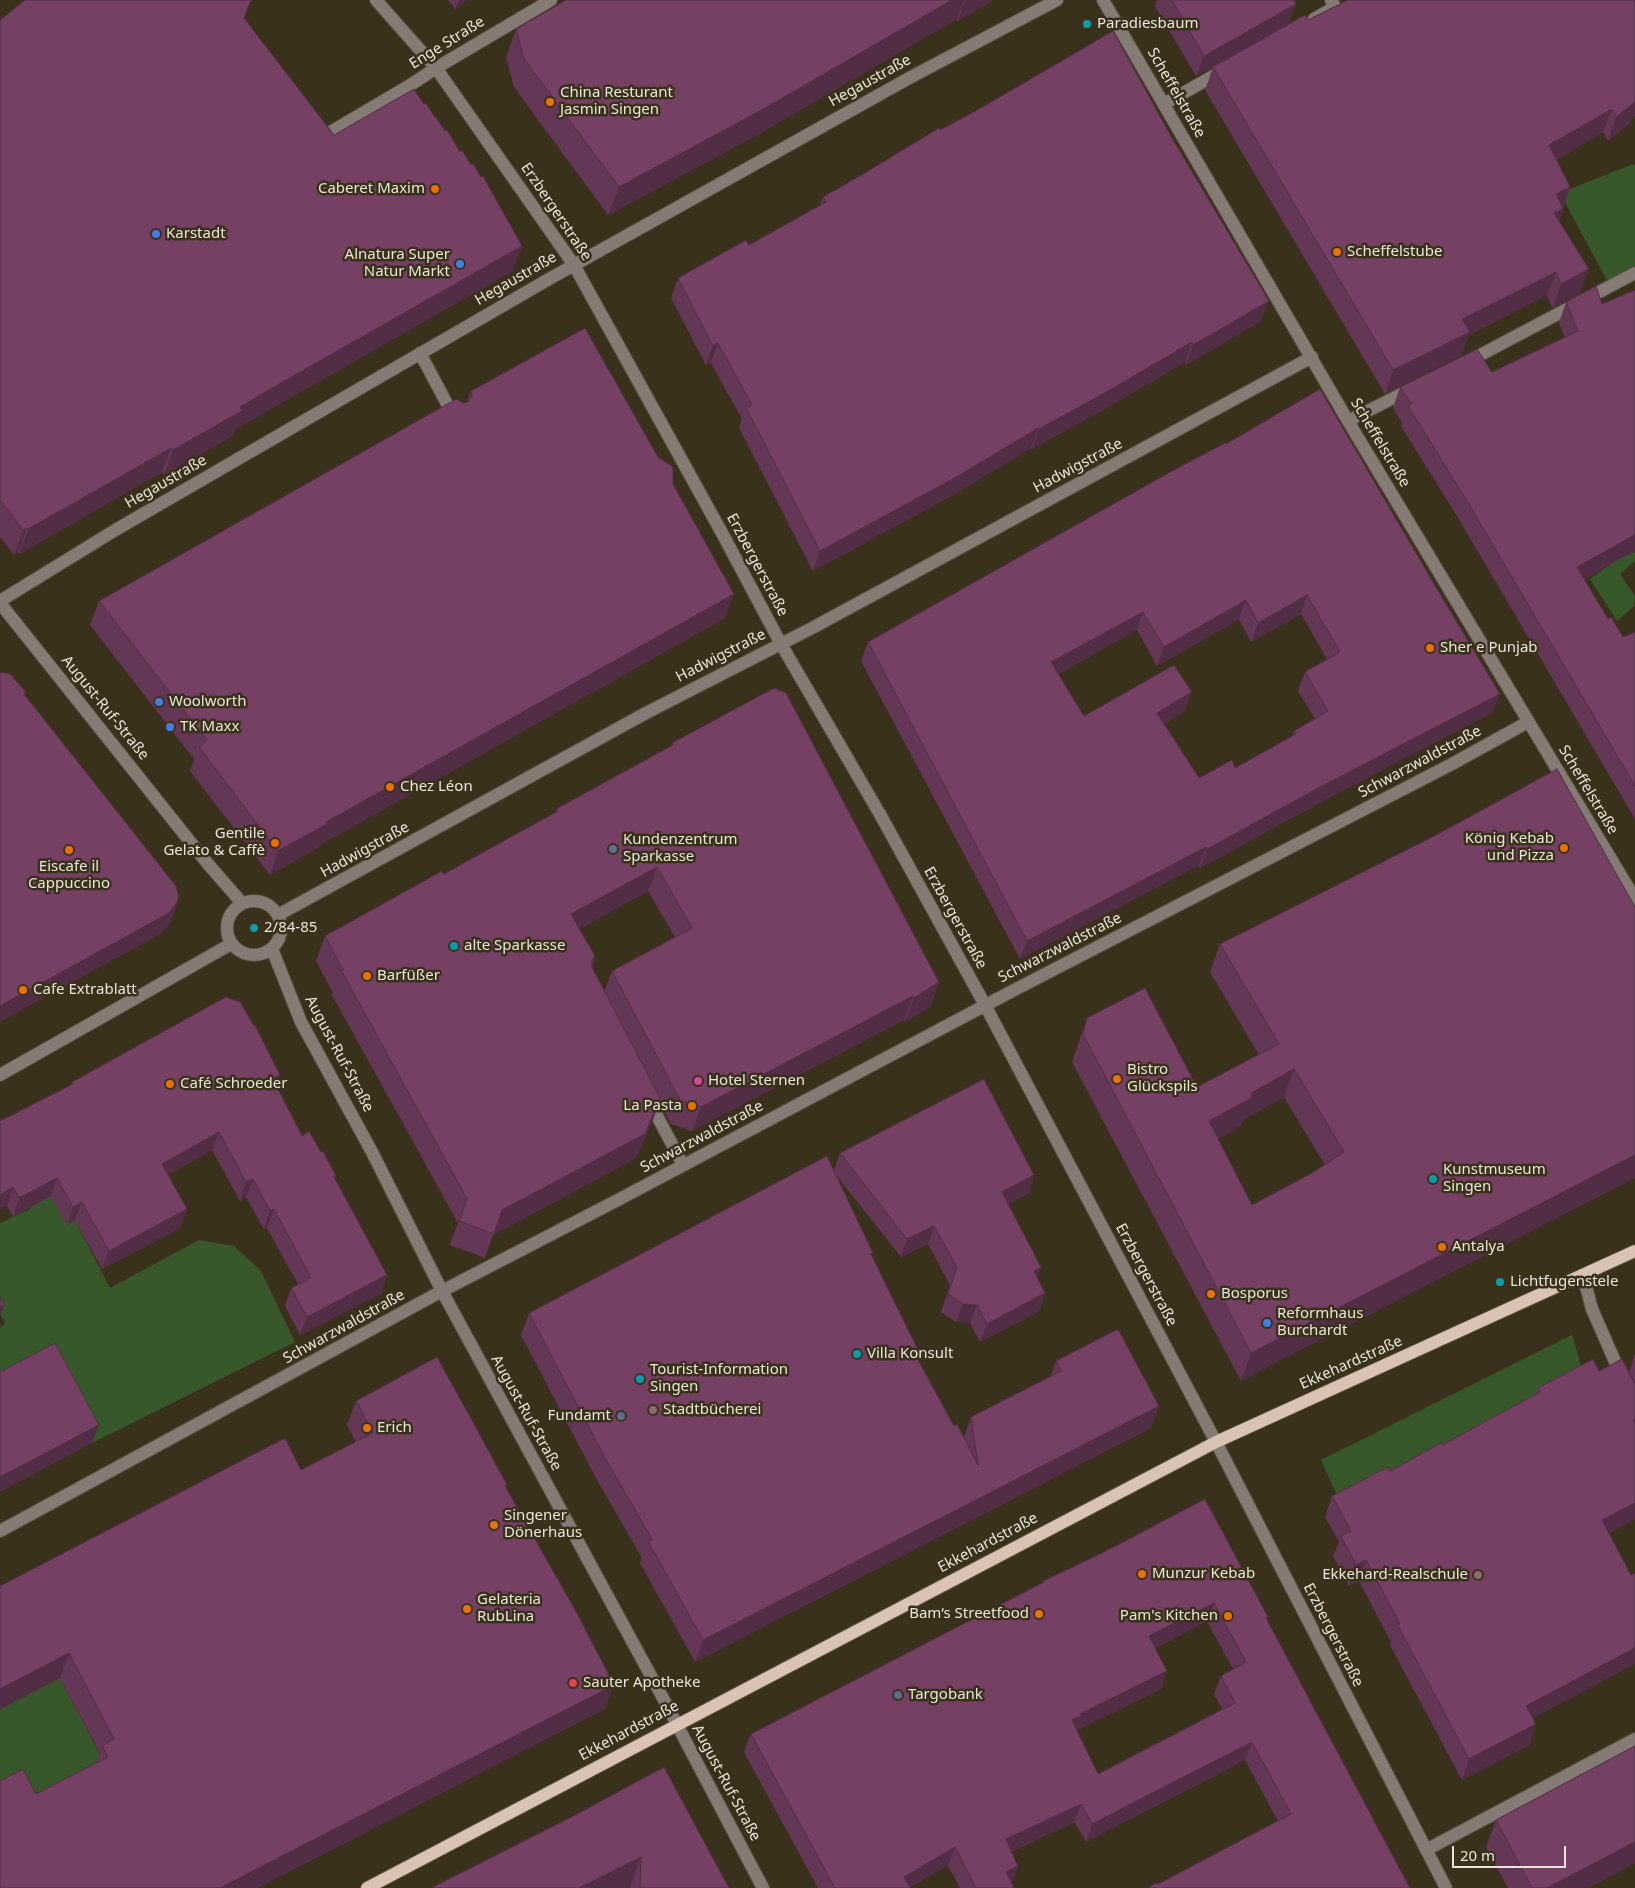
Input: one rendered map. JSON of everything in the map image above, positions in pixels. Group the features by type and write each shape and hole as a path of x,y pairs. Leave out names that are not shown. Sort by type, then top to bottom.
{"main road":[{"name":"Ekkehardstraße","path":"367,1888 1216,1442 1635,1252"}],"street":[{"name":"Erzbergerstraße","path":"376,0 436,68 574,265 722,533 780,644 881,816 985,1005 1216,1442 1446,1888"},
{"name":"Enge Straße","path":"329,133 551,0"},
{"name":"Hegaustraße","path":"0,602 117,529 574,265 911,77 1057,0"},
{"name":"Scheffelstraße","path":"1103,0 1348,421 1635,900"},
{"path":"1300,26 1335,7 1331,0"},
{"path":"1164,104 1232,65"},
{"path":"1458,366 1635,273"},
{"path":"420,353 455,419"},
{"name":"Hadwigstraße","path":"278,915 646,713 814,627 1312,357"},
{"path":"1348,421 1424,383"},
{"name":"August-Ruf-Straße","path":"0,602 208,864 242,903"},
{"name":"Schwarzwaldstraße","path":"0,1531 442,1291 985,1005 1452,764 1528,722"},
{"path":"262,902 271,907 278,915 281,933 278,942 264,954 255,956 238,950 231,944 226,929 227,921 235,908 242,903 262,902"},
{"path":"0,1075 231,944"},
{"name":"August-Ruf-Straße","path":"272,949 301,1022 372,1152 442,1291 677,1724 763,1888"},
{"path":"644,1089 684,1165"},
{"path":"1583,1275 1592,1309 1620,1373 1635,1401"},
{"path":"1426,1850 1635,1739"}],"green space":[{"path":"1633,164 1635,166 1635,273 1610,286 1560,193"},
{"path":"1628,551 1635,552 1635,561 1620,574 1635,596 1634,606 1617,621 1590,579"},
{"path":"42,1180 75,1220 110,1288 199,1240 234,1246 261,1271 295,1342 92,1443 49,1351 0,1376 0,1327 5,1324 0,1313 0,1223 31,1209 20,1193"},
{"path":"1572,1335 1585,1379 1341,1504 1321,1460"},
{"path":"60,1678 105,1764 0,1849 0,1709"}],"building":[{"name":"Karstadt","path":"25,0 251,0 244,18 334,135 414,89 445,131 447,130 460,152 462,150 471,165 473,164 481,177 483,176 522,246 240,407 242,411 173,450 171,448 28,529 23,530 0,500 0,20"},
{"path":"566,0 952,0 767,107 619,187 524,59 516,29"},
{"path":"1172,0 1294,0 1296,4 1204,56"},
{"path":"1348,0 1635,0 1635,102 1616,117 1612,109 1549,145 1570,187 1556,194 1563,209 1554,213 1589,269 1561,284 1556,272 1462,319 1470,332 1393,370 1213,67 1305,15 1308,20"},
{"path":"1113,31 1172,138 1269,301 1193,345 1192,342 1110,390 1038,428 960,475 820,551 746,408 752,405 718,343 713,346 678,278 746,240 749,245 826,202 823,197 939,128 940,130 979,109"},
{"path":"1596,286 1602,304 1635,290 1635,535 1577,567 1608,619 1611,617 1623,637 1635,632 1635,786 1467,501 1408,406 1411,404 1400,387 1477,349 1492,372 1578,331 1566,302"},
{"path":"585,328 658,457 673,467 673,484 734,594 326,822 327,824 278,851 199,747 207,740 99,601 456,399 463,403 468,402 472,396 471,391"},
{"path":"1320,389 1500,694 1324,785 1207,849 1206,847 1027,941 868,642 1172,471 1226,444","holes":["1307,595 1340,652 1305,672 1328,711 1294,731 1296,734 1235,768 1232,760 1199,778 1157,713 1192,692 1174,665 1084,716 1051,662 1143,612 1164,647 1246,600 1258,623"]},
{"path":"0,672 10,674 26,692 24,694 176,886 178,901 169,913 0,1006"},
{"path":"774,688 786,693 939,982 914,998 913,996 701,1107 680,1100 612,971 692,928 657,867 571,914 595,956 592,960 592,967 660,1098 645,1134 502,1210 494,1234 459,1221 467,1199 341,970 343,970 325,936 442,871 444,874 558,811 556,809 673,745 672,743"},
{"path":"1557,769 1635,907 1635,1155 1251,1353 1083,1034 1087,1018 1145,988 1197,1087 1279,1044 1220,944 1438,834","holes":["1294,1069 1344,1152 1312,1173 1252,1205 1209,1121 1251,1098 1253,1092"]},
{"path":"226,997 240,1002 255,1025 280,1075 273,1079 302,1136 309,1131 321,1152 323,1151 336,1176 334,1177 387,1275 307,1317 291,1288 311,1278 274,1209 270,1211 253,1179 246,1182 219,1132 162,1164 187,1209 109,1251 82,1202 73,1207 57,1178 19,1198 13,1187 0,1195 0,1121 73,1084 72,1082"},
{"path":"984,1079 1034,1175 1002,1192 1041,1267 1034,1271 1045,1293 987,1324 977,1305 963,1304 948,1294 957,1267 934,1226 907,1239 840,1153"},
{"path":"827,1156 873,1253 871,1254 920,1354 916,1356 954,1426 957,1424 978,1465 971,1417 1061,1371 1056,1361 1118,1329 1159,1406 703,1640 648,1541 652,1539 605,1458 529,1313"},
{"path":"0,1297 4,1305 0,1307"},
{"path":"55,1343 99,1425 0,1477 0,1372"},
{"path":"437,1357 507,1485 505,1486 578,1615 614,1685 220,1888 0,1888 0,1781 23,1769 36,1794 108,1757 102,1746 114,1739 69,1653 0,1689 0,1586 285,1438 301,1470 373,1433 356,1401"},
{"name":"Ekkehard-Realschule","path":"1593,1359 1599,1371 1622,1359 1635,1384 1635,1419 1633,1420 1635,1424 1635,1503 1602,1520 1631,1575 1635,1573 1635,1648 1526,1706 1536,1724 1469,1759 1397,1624 1400,1624 1366,1560 1356,1565 1341,1536 1351,1531 1332,1496 1388,1467 1390,1471 1441,1443 1442,1445 1540,1392 1538,1388"},
{"path":"1205,1499 1268,1617 1266,1618 1410,1888 1148,1888 1291,1814 1252,1742 1092,1824 1081,1804 1006,1839 1018,1866 1006,1872 1014,1888 976,1888 955,1847 904,1877 910,1888 835,1888 751,1734 1043,1581 1100,1554","holes":["1214,1603 1246,1662 1221,1676 1235,1703 1098,1774 1072,1720 1082,1715 1080,1714 1167,1671 1149,1636"]},
{"path":"1635,1746 1635,1842 1547,1888 1532,1888 1496,1820"},
{"path":"664,1767 729,1888 640,1888 641,1857 579,1888 431,1888 579,1813"}],"place":[{"name":"Paradiesbaum","path":"1087,24"},
{"name":"China Resturant Jasmin Singen","path":"550,102"},
{"name":"Caberet Maxim","path":"435,189"},
{"name":"Karstadt","path":"156,234"},
{"name":"Scheffelstube","path":"1337,252"},
{"name":"Alnatura Super Natur Markt","path":"460,264"},
{"name":"Sher e Punjab","path":"1430,648"},
{"name":"Woolworth","path":"159,702"},
{"name":"TK Maxx","path":"170,727"},
{"name":"Chez Léon","path":"390,787"},
{"name":"Gentile Gelato & Caffè","path":"275,843"},
{"name":"König Kebab und Pizza","path":"1564,848"},
{"name":"Kundenzentrum Sparkasse","path":"613,849"},
{"name":"Eiscafe il Cappuccino","path":"69,850"},
{"name":"2/84-85","path":"254,928"},
{"name":"alte Sparkasse","path":"454,946"},
{"name":"Barfüßer","path":"367,976"},
{"name":"Cafe Extrablatt","path":"23,990"},
{"name":"Bistro Glückspils","path":"1117,1079"},
{"name":"Hotel Sternen","path":"698,1081"},
{"name":"Café Schroeder","path":"170,1084"},
{"name":"La Pasta","path":"692,1106"},
{"name":"Kunstmuseum Singen","path":"1433,1179"},
{"name":"Antalya","path":"1442,1247"},
{"name":"Lichtfugenstele","path":"1500,1282"},
{"name":"Bosporus","path":"1211,1294"},
{"name":"Reformhaus Burchardt","path":"1267,1323"},
{"name":"Villa Konsult","path":"857,1354"},
{"name":"Tourist-Information Singen","path":"640,1379"},
{"name":"Stadtbücherei","path":"653,1410"},
{"name":"Fundamt","path":"621,1416"},
{"name":"Erich","path":"367,1428"},
{"name":"Singener Dönerhaus","path":"494,1525"},
{"name":"Munzur Kebab","path":"1142,1574"},
{"name":"Ekkehard-Realschule","path":"1478,1575"},
{"name":"Gelateria RubLina","path":"467,1609"},
{"name":"Bam‘s Streetfood","path":"1039,1614"},
{"name":"Pam's Kitchen","path":"1228,1616"},
{"name":"Sauter Apotheke","path":"573,1683"},
{"name":"Targobank","path":"898,1695"}]}
